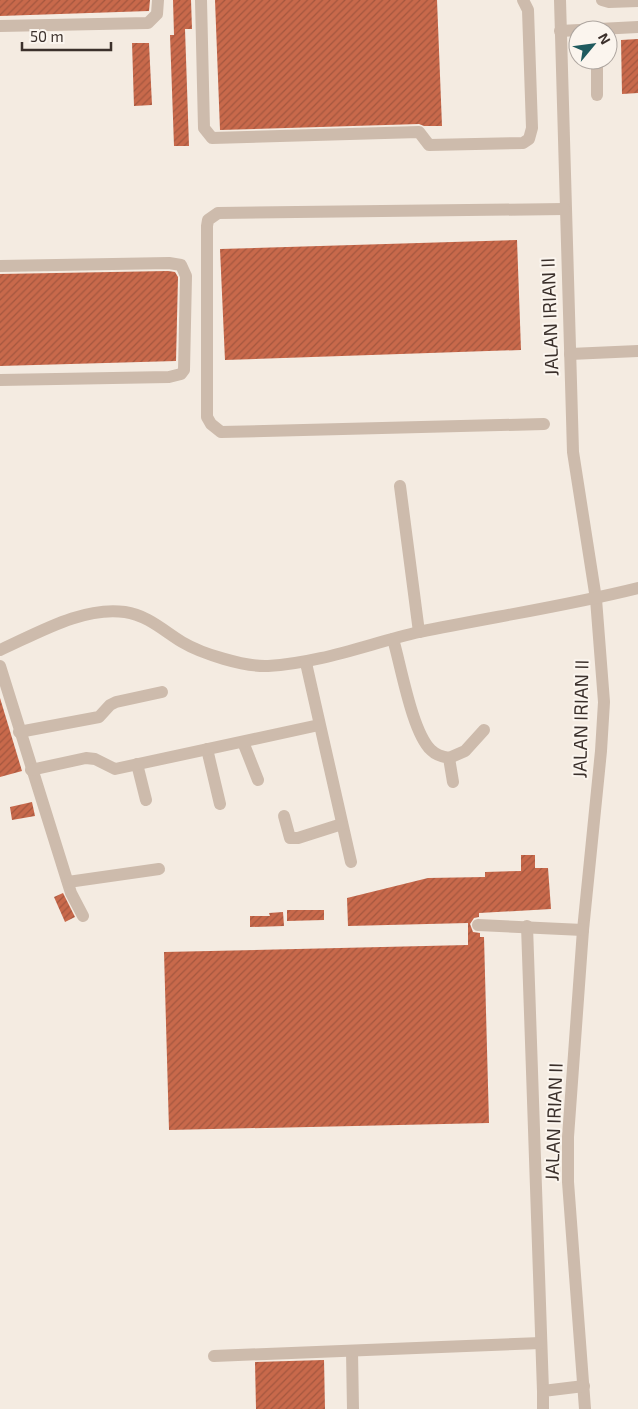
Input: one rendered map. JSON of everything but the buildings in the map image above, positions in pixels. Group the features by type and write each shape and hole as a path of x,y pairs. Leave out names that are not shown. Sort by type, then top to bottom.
{"street":[{"path":"0,26 148,23 157,14 158,0"},
{"path":"201,0 204,128 212,138 419,132 429,145 523,143 529,139 532,128 528,10 524,0"},
{"name":"JALAN IRIAN II","path":"560,0 564,209 576,484 596,598 604,702 601,751 583,930 568,1137 568,1182 585,1409"},
{"path":"602,0 608,2 638,1"},
{"path":"618,28 638,27"},
{"path":"560,31 568,31"},
{"path":"597,70 597,95"},
{"path":"544,424 221,432 215,429 207,417 207,226 208,220 218,213 564,209"},
{"path":"0,266 170,263 181,265 186,276 184,370 181,374 169,377 0,380"},
{"path":"570,354 638,351"},
{"path":"400,486 419,632"},
{"path":"0,650 78,617 111,612 126,612 142,617 183,643 244,663 266,666 306,663 419,632 596,598 638,588"},
{"path":"393,639 415,719 422,738 431,750 442,757 449,758 465,750 484,730"},
{"path":"306,663 351,862"},
{"path":"0,666 19,732 68,882 83,916"},
{"path":"19,732 99,717 116,702 162,692"},
{"path":"31,770 86,758 95,759 115,769 319,725"},
{"path":"243,742 258,780"},
{"path":"207,749 220,804"},
{"path":"449,758 453,782"},
{"path":"137,764 146,800"},
{"path":"284,816 290,838 298,838 342,824"},
{"path":"68,882 159,869"},
{"path":"478,925 583,930"},
{"path":"528,926 543,1409"},
{"path":"214,1356 541,1343"},
{"path":"352,1351 353,1409"},
{"path":"543,1391 584,1386"}]}
